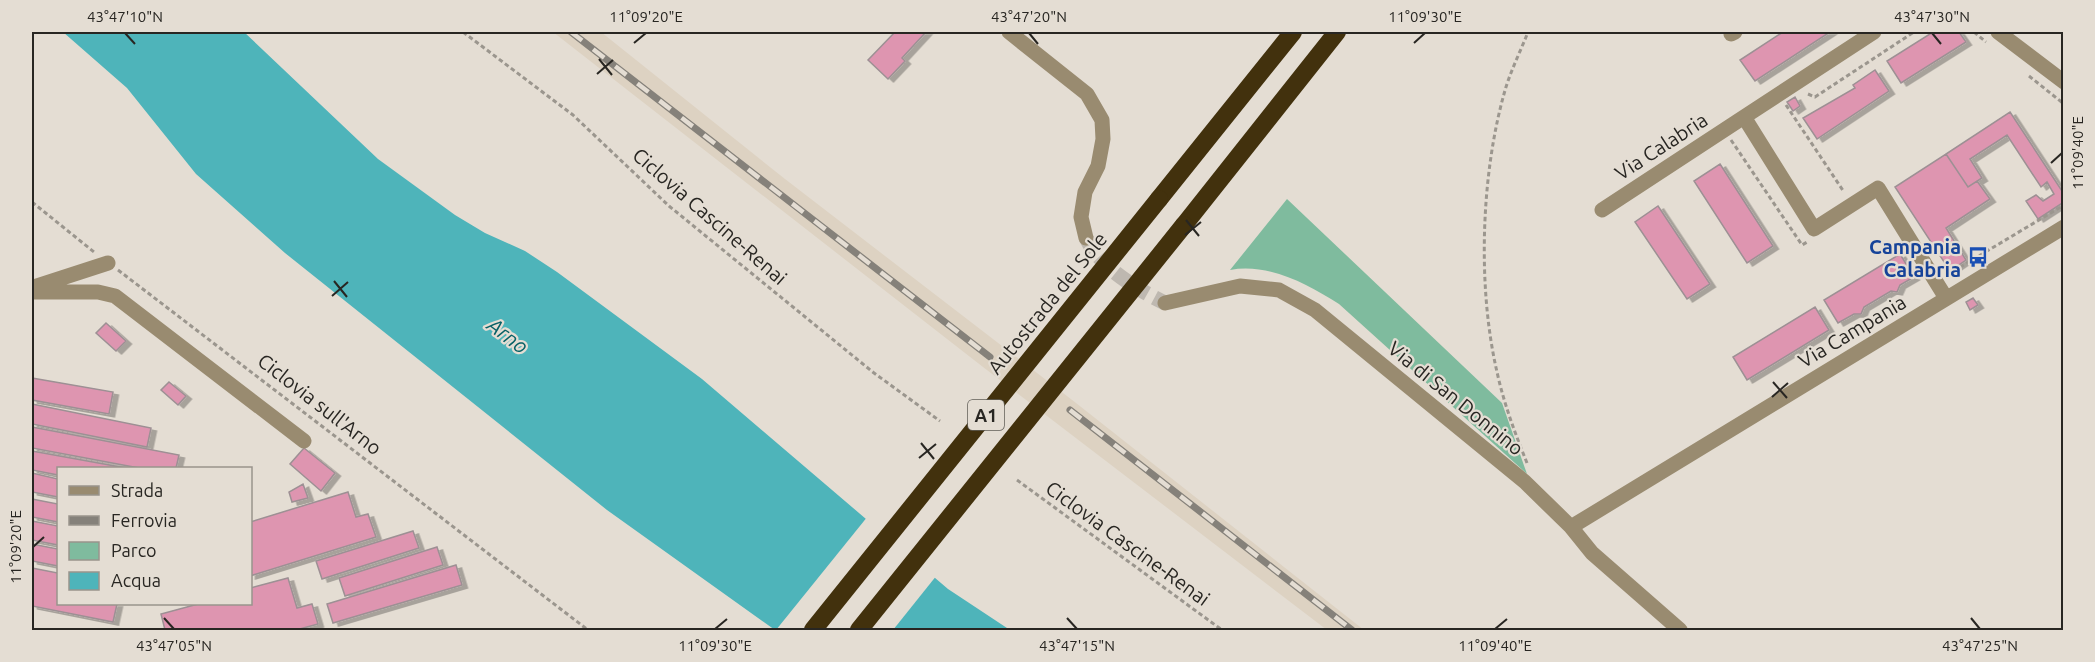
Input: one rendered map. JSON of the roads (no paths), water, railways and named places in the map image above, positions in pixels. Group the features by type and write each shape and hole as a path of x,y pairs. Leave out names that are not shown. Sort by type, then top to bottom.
{"highway":[{"name":"Autostrada del Sole","path":"813,630 1293,32"},
{"name":"A1","path":"859,630 1336,32"}],"street":[{"path":"1009,32 1087,94 1102,120 1103,140 1098,166 1085,192 1081,217 1086,238"},
{"name":"Via Calabria","path":"1602,210 1874,32"},
{"path":"1998,32 2064,82"},
{"path":"1744,117 1814,229 1878,188 1946,298"},
{"name":"Via Campania","path":"1571,527 2064,227"},
{"path":"32,290 108,263"},
{"name":"Via di San Donnino","path":"1165,303 1239,286 1279,290 1315,310 1525,482 1571,527 1592,553 1680,630"},
{"path":"32,290 98,292 115,296 304,441"}],"water":[{"name":"Arno","path":"63,32 244,32 378,159 455,215 485,233 525,251 557,272 702,379 948,589 1010,630 775,630 607,510 285,253 196,174 127,88"}],"tunnel":[{"path":"1086,238 1092,249 1110,268 1131,284 1165,303"}],"railway":[{"path":"571,32 990,357"},
{"path":"1070,410 1352,630"}],"place":[{"name":"Campania Calabria","path":"1978,257"}]}
